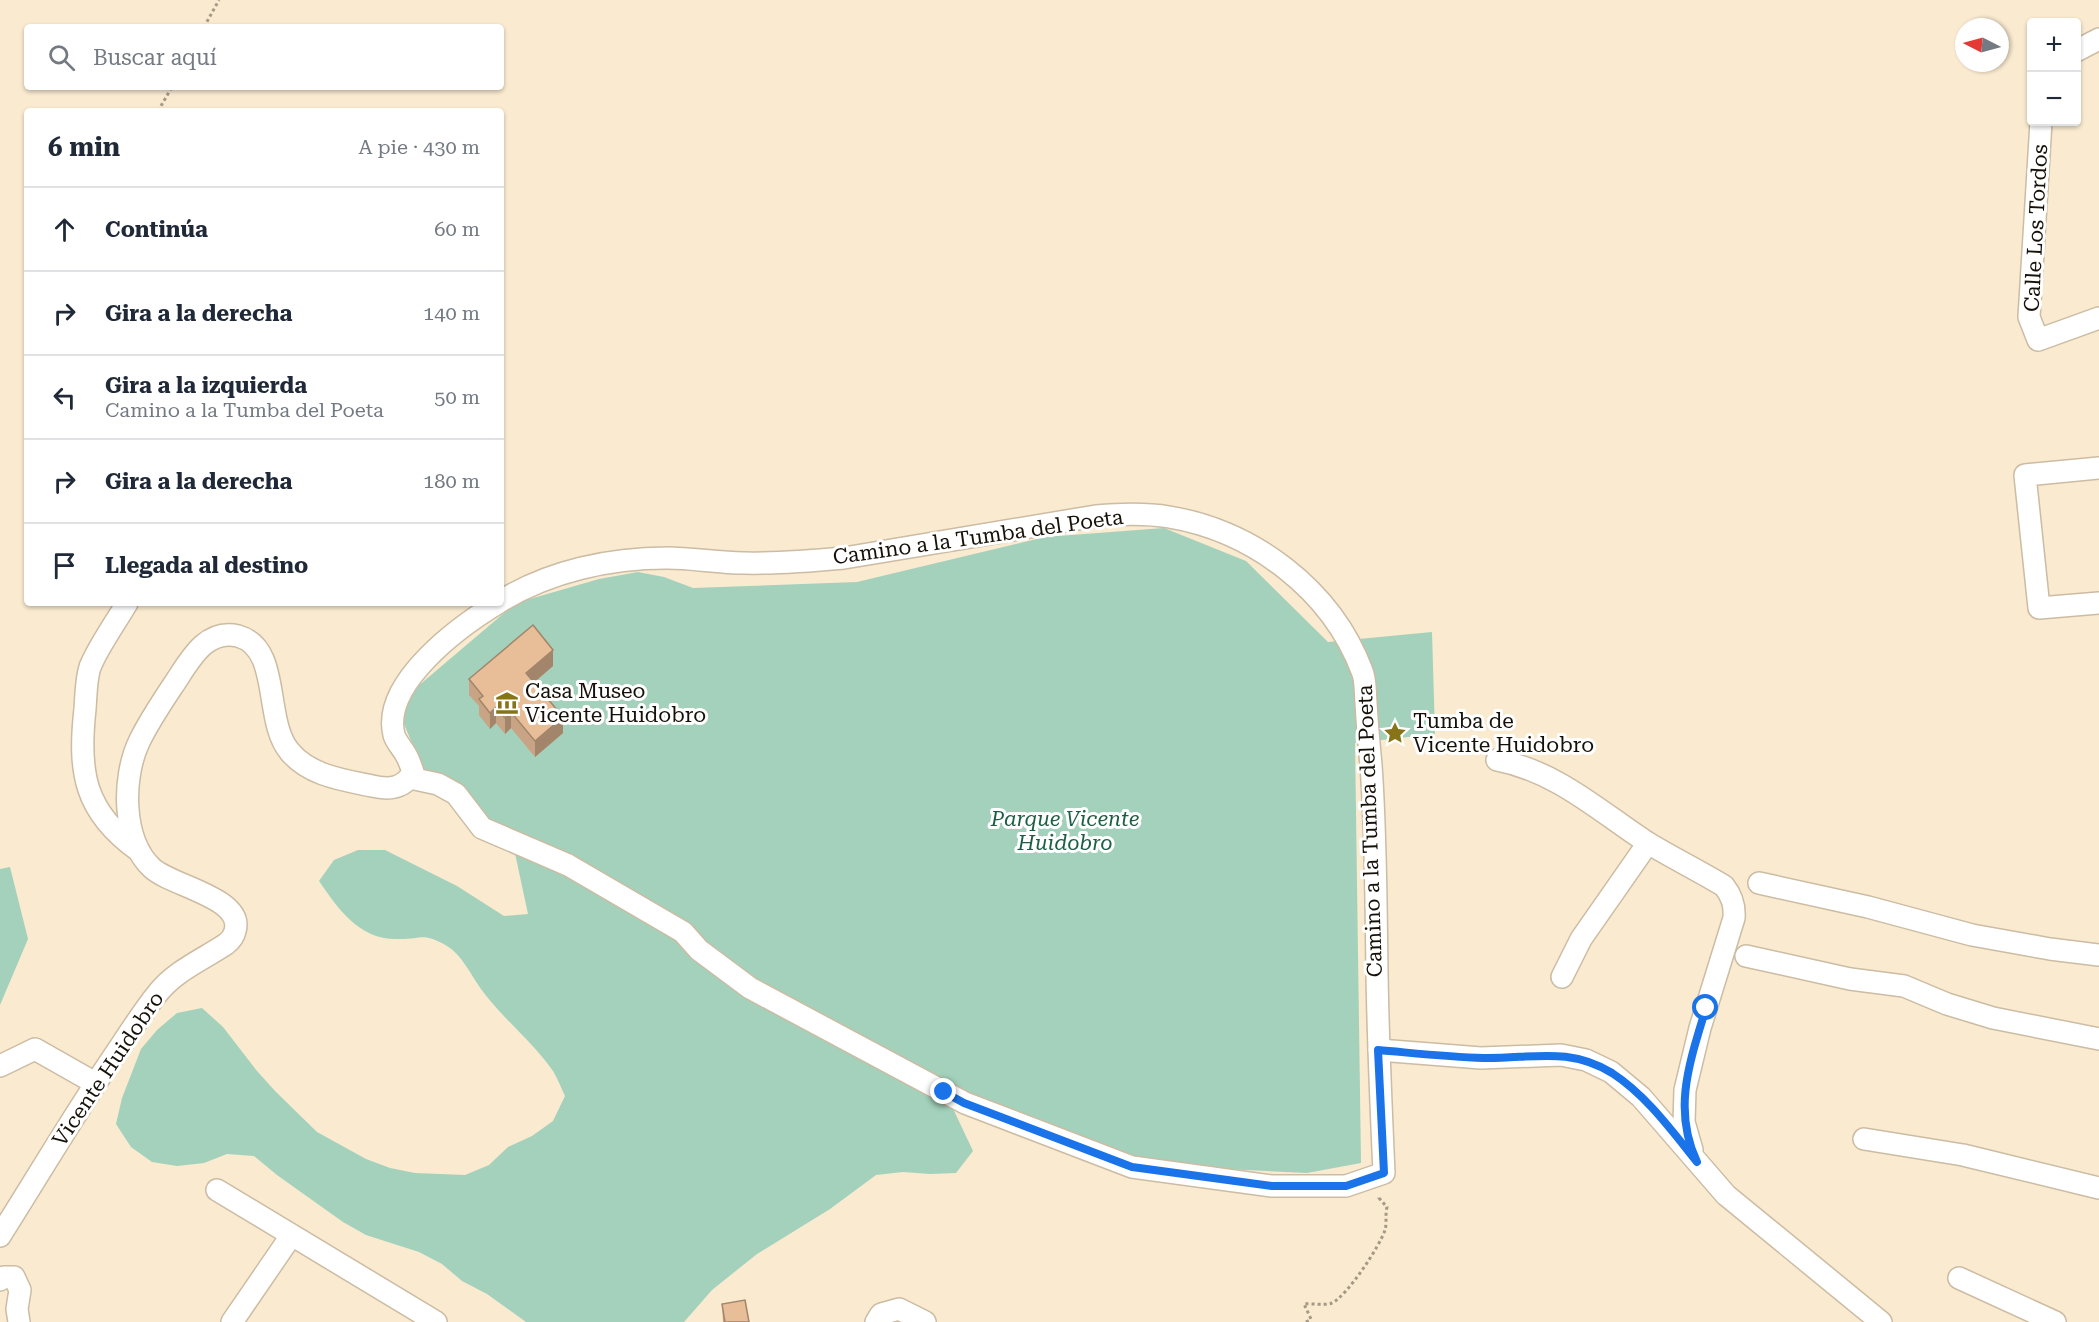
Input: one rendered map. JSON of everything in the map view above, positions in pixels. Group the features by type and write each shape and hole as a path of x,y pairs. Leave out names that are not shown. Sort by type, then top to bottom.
{"street":[{"path":"2081,48 2099,39"},
{"name":"Calle Los Tordos","path":"2041,126 2029,317 2038,340 2099,318"},
{"path":"2099,468 2025,475 2039,608 2099,603"},
{"name":"Camino a la Tumba del Poeta","path":"504,600 553,577 579,569 627,560 670,558 744,564 813,561 1120,514 1189,521 1234,537 1275,560 1312,592 1341,630 1364,673 1374,808 1378,1050 1384,1173"},
{"path":"125,606 90,668 81,744 89,791 104,819 139,851"},
{"name":"Camino a la Tumba del Poeta","path":"410,778 413,772 408,757 394,736 395,708 406,682 441,644 493,606"},
{"name":"Vicente Huidobro","path":"0,1236 95,1083 158,993 190,965 226,944 235,932 235,917 227,906 164,877 154,870 139,851 132,834 128,810 130,774 138,745 162,701 204,643 226,635 242,637 256,647 265,662 270,695 281,738 296,759 325,775 383,788 401,786 410,778"},
{"path":"1497,760 1528,767 1554,779 1648,843 1724,886 1730,893 1735,910 1734,918 1700,1028 1685,1090 1684,1122 1697,1162"},
{"path":"410,778 438,784 456,794 482,828 568,865 683,932 699,950 750,988 964,1103 1132,1167 1272,1186 1346,1186 1384,1173"},
{"path":"1562,976 1581,939 1648,843"},
{"path":"1759,883 1868,907 1972,935 2050,950 2099,955"},
{"path":"1746,956 1850,979 1904,986 1993,1018 2099,1039"},
{"path":"0,1066 35,1049 95,1083"},
{"path":"1378,1050 1481,1058 1554,1054 1586,1060 1611,1072 1641,1097 1726,1195 1881,1322"},
{"path":"1864,1138 1963,1155 2099,1188"},
{"path":"217,1190 436,1322"},
{"path":"232,1322 291,1236"},
{"path":"0,1280 4,1277 14,1277 20,1290 16,1309 19,1322"},
{"path":"1959,1278 2055,1322"},
{"path":"878,1318 899,1309 925,1322"}],"path":[{"path":"206,24 219,0"},
{"path":"160,108 170,90"},
{"path":"1306,1322 1311,1319 1304,1304 1330,1304 1349,1289 1386,1228 1387,1207 1379,1198 1384,1173"}],"green space":[{"name":"Parque Vicente Huidobro","path":"1164,528 1246,561 1328,642 1432,632 1435,734 1355,743 1361,1163 1307,1173 1144,1165 948,1098 973,1151 956,1173 903,1172 876,1175 830,1209 757,1254 712,1290 684,1322 526,1322 487,1294 462,1281 442,1264 419,1252 366,1235 343,1222 254,1156 227,1154 204,1163 177,1166 152,1162 131,1147 116,1124 122,1098 141,1049 157,1030 177,1013 202,1008 223,1027 275,1091 317,1132 366,1159 390,1168 415,1173 465,1175 489,1165 508,1147 532,1136 553,1121 565,1096 555,1074 545,1060 489,1000 457,955 447,946 428,938 400,939 373,935 352,922 343,913 319,881 334,860 358,850 385,850 457,886 504,916 528,914 513,844 425,775 402,719 404,698 516,603 599,579 638,572 664,577 693,588 857,582 1045,537"},
{"path":"10,867 28,939 0,1005 0,869"}],"building":[{"name":"Casa Museo Vicente Huidobro","path":"533,625 553,650 526,673 563,717 535,741 511,712 505,718 496,707 490,713 479,699 483,696 469,679"},
{"path":"745,1300 749,1322 725,1322 722,1304"}],"place":[{"name":"Casa Museo Vicente Huidobro","path":"507,703"},
{"name":"Tumba de Vicente Huidobro","path":"1395,733"}],"route":[{"path":"944,1092 964,1103 1132,1167 1272,1186 1346,1186 1384,1173 1378,1050 1481,1058 1562,1055 1586,1060 1611,1072 1626,1083 1697,1162 1687,1136 1683,1106 1706,1008"}]}
